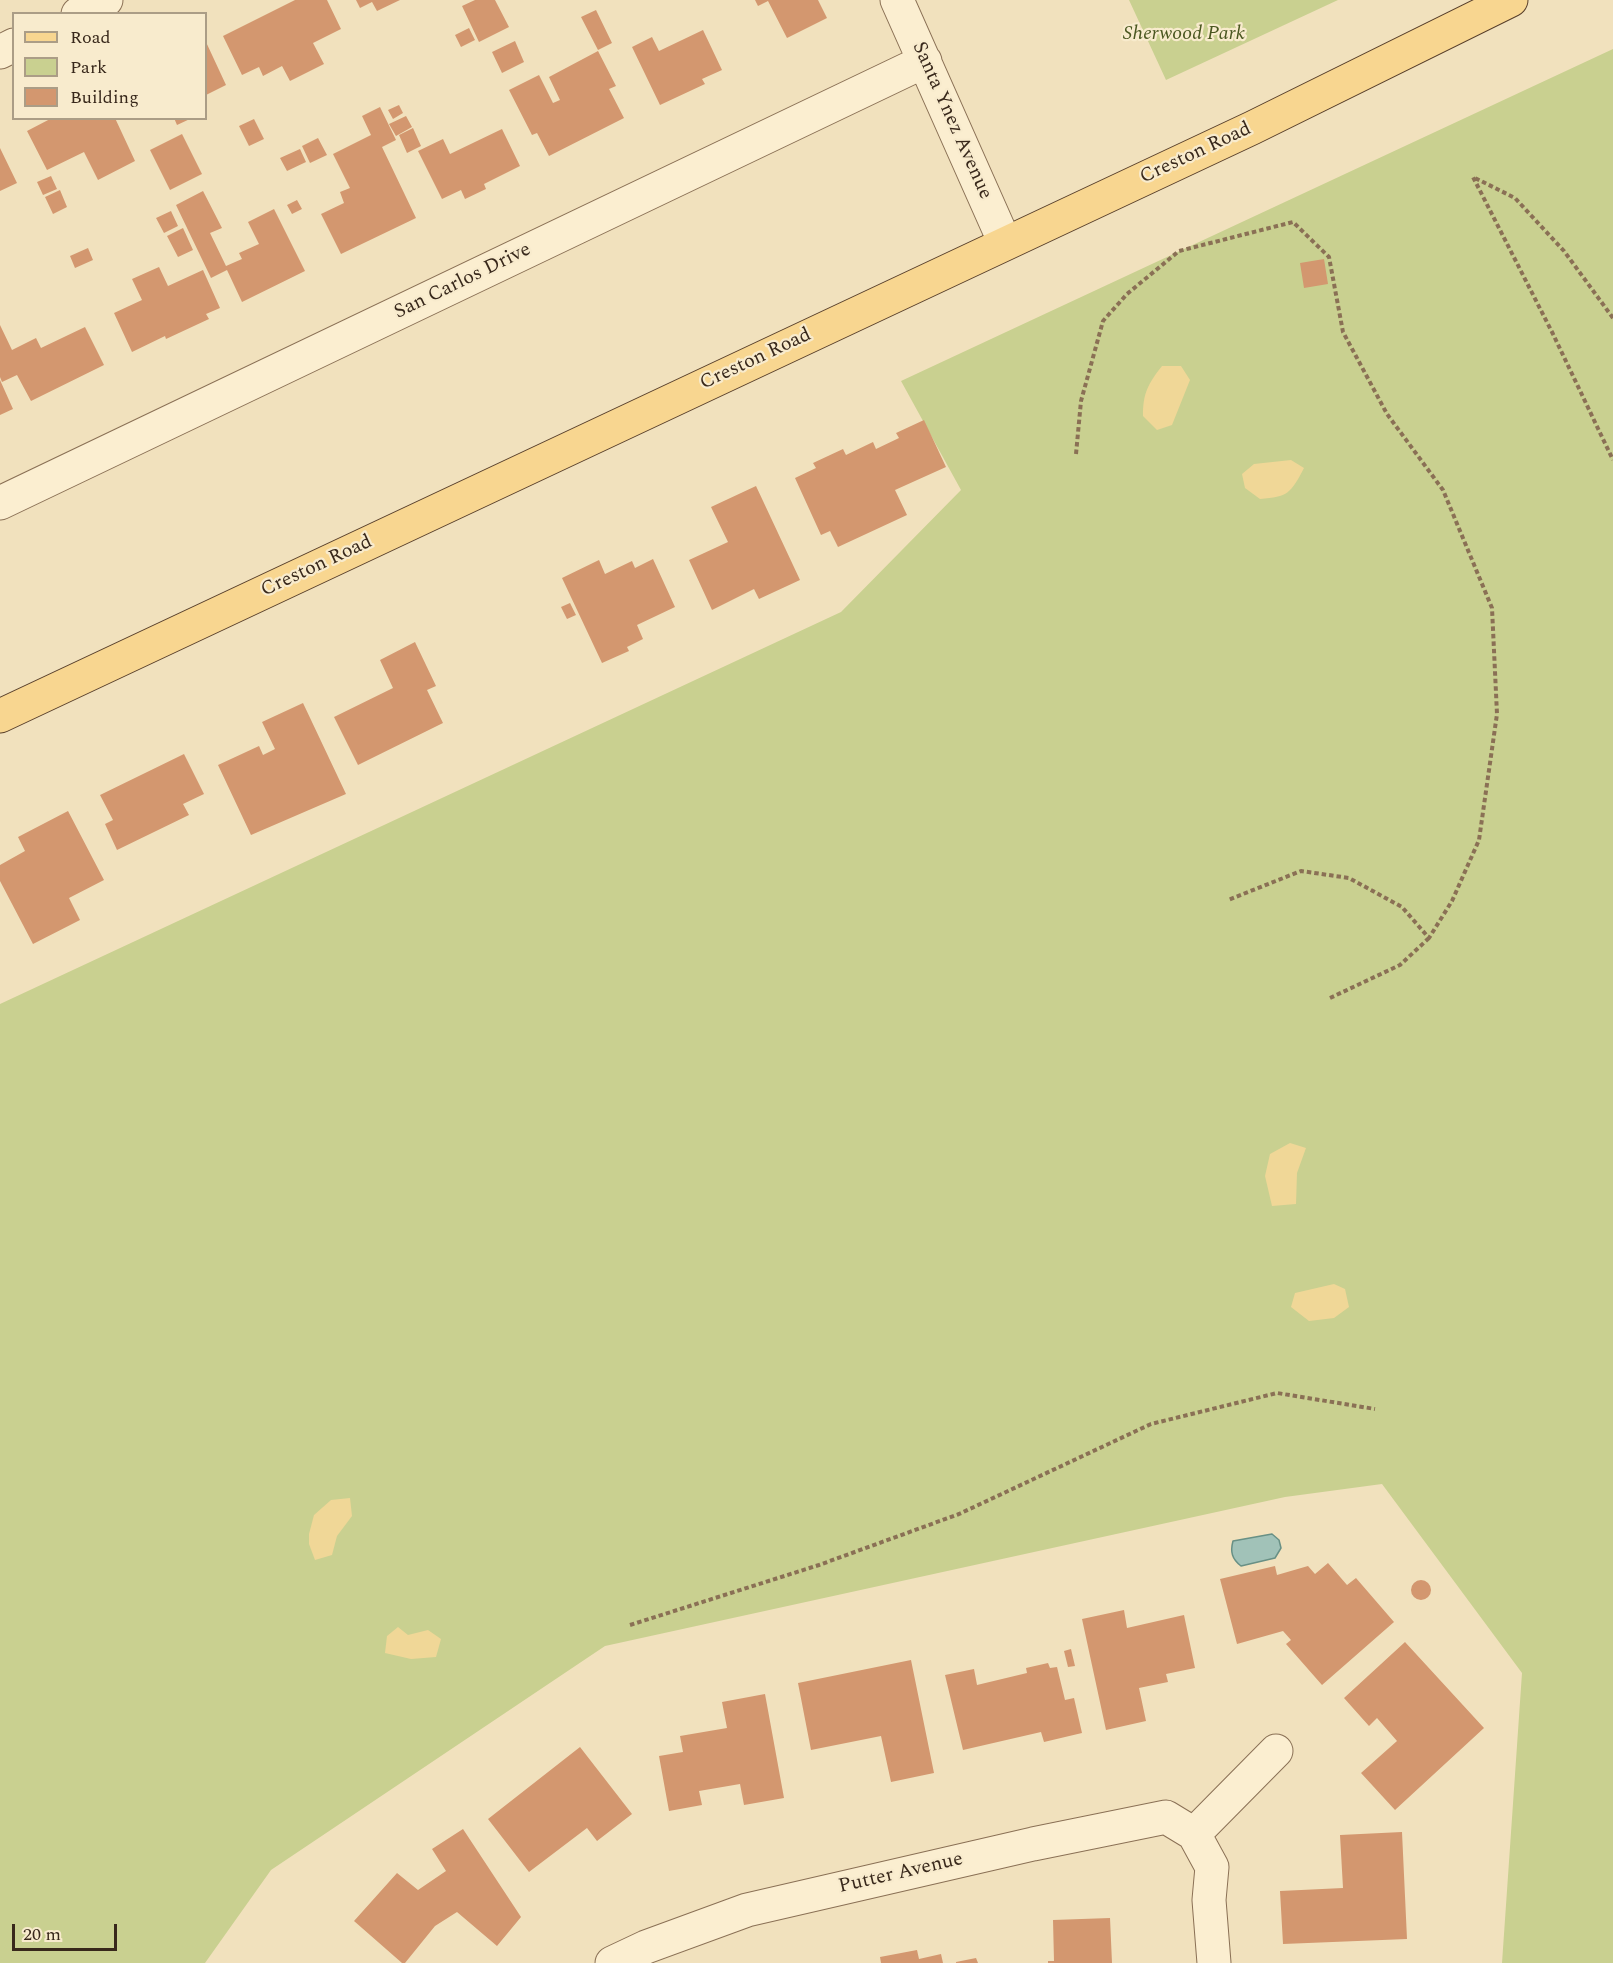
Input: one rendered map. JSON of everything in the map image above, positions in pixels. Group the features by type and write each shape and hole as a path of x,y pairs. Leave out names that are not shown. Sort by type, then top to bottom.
{"main road":[{"name":"Creston Road","path":"0,716 1252,128 1511,0"}],"street":[{"path":"82,12 106,0"},
{"name":"Santa Ynez Avenue","path":"897,0 1005,243"},
{"name":"San Carlos Drive","path":"0,503 925,61"},
{"path":"1214,1963 1209,1900 1212,1867 1194,1834 1276,1751"},
{"name":"Putter Avenue","path":"612,1963 646,1947 747,1910 1022,1847 1166,1817 1194,1834"}],"path":[{"path":"1613,318 1564,251 1515,198 1473,177 1553,334 1613,460"},
{"path":"1076,454 1081,401 1103,321 1127,294 1179,251 1293,222 1329,257 1343,332 1387,414 1443,490 1492,608 1497,714 1479,840 1452,901 1429,938 1400,965 1330,998"},
{"path":"1228,900 1301,871 1348,878 1402,907 1429,938"},
{"path":"630,1625 819,1566 959,1514 1152,1424 1277,1393 1375,1409"}],"green space":[{"name":"Sherwood Park","path":"1129,0 1338,0 1166,80"},
{"path":"1613,49 1613,1963 1502,1963 1522,1673 1382,1484 1285,1497 605,1646 271,1870 205,1963 0,1963 0,1004 841,612 961,490 901,381"}],"sand":[{"path":"1162,366 1181,366 1190,380 1172,425 1157,430 1143,416 1143,408 1147,389"},
{"path":"1291,460 1304,468 1288,492 1277,497 1260,499 1245,488 1242,474 1254,464"},
{"path":"1290,1143 1306,1148 1297,1173 1296,1204 1272,1206 1265,1176 1270,1154"},
{"path":"1334,1284 1345,1289 1349,1307 1334,1318 1309,1321 1291,1307 1295,1293"},
{"path":"350,1498 352,1516 337,1536 332,1555 315,1560 309,1544 314,1515 331,1500"},
{"path":"398,1627 408,1635 428,1630 441,1639 436,1657 411,1659 385,1653 387,1636"}],"water":[{"path":"1272,1534 1279,1540 1281,1548 1275,1558 1241,1566 1236,1561 1232,1552 1233,1541"}],"building":[{"path":"295,0 327,0 341,29 313,43 324,64 290,81 282,66 263,76 259,67 242,75 223,36"},
{"path":"356,0 400,0 377,11 372,2 360,8"},
{"path":"475,0 495,0 509,27 479,42 462,6"},
{"path":"755,0 818,0 827,18 787,38 768,1 758,6"},
{"path":"596,10 612,43 598,50 581,17"},
{"path":"469,28 475,40 461,47 455,35"},
{"path":"703,30 722,70 702,79 705,84 660,105 632,47 652,37 659,51"},
{"path":"515,41 524,62 502,73 492,52"},
{"path":"207,44 226,85 207,94"},
{"path":"598,51 616,86 609,89 624,118 549,156 537,133 532,135 509,90 539,75 553,103 560,100 549,77"},
{"path":"399,105 403,113 393,119 388,110"},
{"path":"380,107 396,140 382,147 416,218 341,254 321,214 344,203 340,192 350,188 333,154 371,135 362,116"},
{"path":"406,116 412,127 396,136 389,124"},
{"path":"254,119 264,139 249,146 239,126"},
{"path":"48,120 116,120 135,161 98,180 84,152 47,170 27,131"},
{"path":"175,120 188,120 177,125"},
{"path":"413,128 421,146 407,153 399,135"},
{"path":"502,129 520,166 484,184 486,189 465,199 461,190 442,199 418,151 443,139 450,154"},
{"path":"182,134 202,174 170,190 150,150"},
{"path":"318,138 327,155 310,163 302,146"},
{"path":"0,148 17,183 0,191"},
{"path":"300,149 306,162 287,171 280,158"},
{"path":"51,176 57,189 43,195 37,182"},
{"path":"60,190 67,207 53,214 45,197"},
{"path":"203,191 222,228 210,233 226,266 242,259 239,253 259,244 248,222 274,209 305,271 242,302 227,270 211,278 176,205"},
{"path":"297,200 302,209 292,214 287,205"},
{"path":"171,211 178,226 164,233 156,218"},
{"path":"183,228 193,250 178,257 167,236"},
{"path":"88,248 93,260 75,268 70,256"},
{"path":"1324,259 1328,284 1304,288 1300,263"},
{"path":"159,267 168,286 203,270 220,308 206,314 209,319 132,352 114,313 142,300 132,279"},
{"path":"0,325 12,350 36,338 41,348 85,327 104,365 31,401 17,375 2,382 0,377"},
{"path":"0,380 13,409 0,415"},
{"path":"924,420 946,467 895,490 907,515 838,547 830,531 821,535 795,478 816,468 813,463 843,449 846,455 873,442 876,449 899,438 896,433"},
{"path":"756,486 800,580 759,599 754,589 712,610 689,560 728,542 711,507"},
{"path":"653,559 675,607 637,625 643,639 627,647 629,651 602,663 562,578 599,560 605,574 632,561 635,568"},
{"path":"570,603 576,615 567,619 561,607"},
{"path":"415,642 436,686 427,690 443,723 358,765 334,717 393,688 380,660"},
{"path":"303,703 346,794 251,835 218,765 259,746 263,755 275,749 262,722"},
{"path":"184,754 204,794 183,804 189,815 117,850 105,824 113,820 100,795"},
{"path":"68,811 104,880 69,898 80,920 33,944 0,881 0,865 25,851 18,837"},
{"path":"1328,1563 1347,1585 1356,1578 1394,1622 1322,1685 1286,1644 1291,1640 1283,1631 1237,1644 1220,1579 1275,1566 1277,1575 1308,1566 1315,1574"},
{"path":"1421,1580 1428,1583 1431,1590 1428,1597 1421,1600 1414,1597 1411,1590 1414,1583"},
{"path":"1124,1610 1127,1628 1184,1615 1195,1668 1166,1674 1168,1682 1139,1688 1146,1721 1106,1730 1082,1619"},
{"path":"1405,1642 1484,1728 1395,1810 1361,1773 1397,1741 1377,1718 1369,1726 1344,1698"},
{"path":"1071,1649 1075,1666 1068,1667 1064,1651"},
{"path":"911,1660 934,1773 891,1782 881,1736 811,1750 798,1683"},
{"path":"1048,1663 1050,1668 1057,1667 1065,1700 1074,1698 1082,1733 1044,1742 1041,1732 963,1750 945,1675 974,1669 977,1685 1027,1673 1026,1668"},
{"path":"765,1694 784,1798 744,1805 740,1784 699,1791 702,1805 669,1811 659,1756 683,1752 680,1736 727,1728 722,1702"},
{"path":"580,1747 632,1814 597,1841 587,1828 529,1872 488,1819"},
{"path":"463,1829 521,1917 497,1946 457,1912 435,1926 405,1963 402,1963 354,1921 397,1873 418,1890 446,1871 432,1849"},
{"path":"1402,1832 1407,1939 1283,1944 1280,1891 1343,1888 1340,1835"},
{"path":"1110,1918 1112,1963 1048,1963 1048,1961 1054,1961 1053,1920"},
{"path":"917,1950 919,1959 941,1954 943,1963 881,1963 880,1957"},
{"path":"976,1958 978,1963 956,1963 956,1962"}]}
